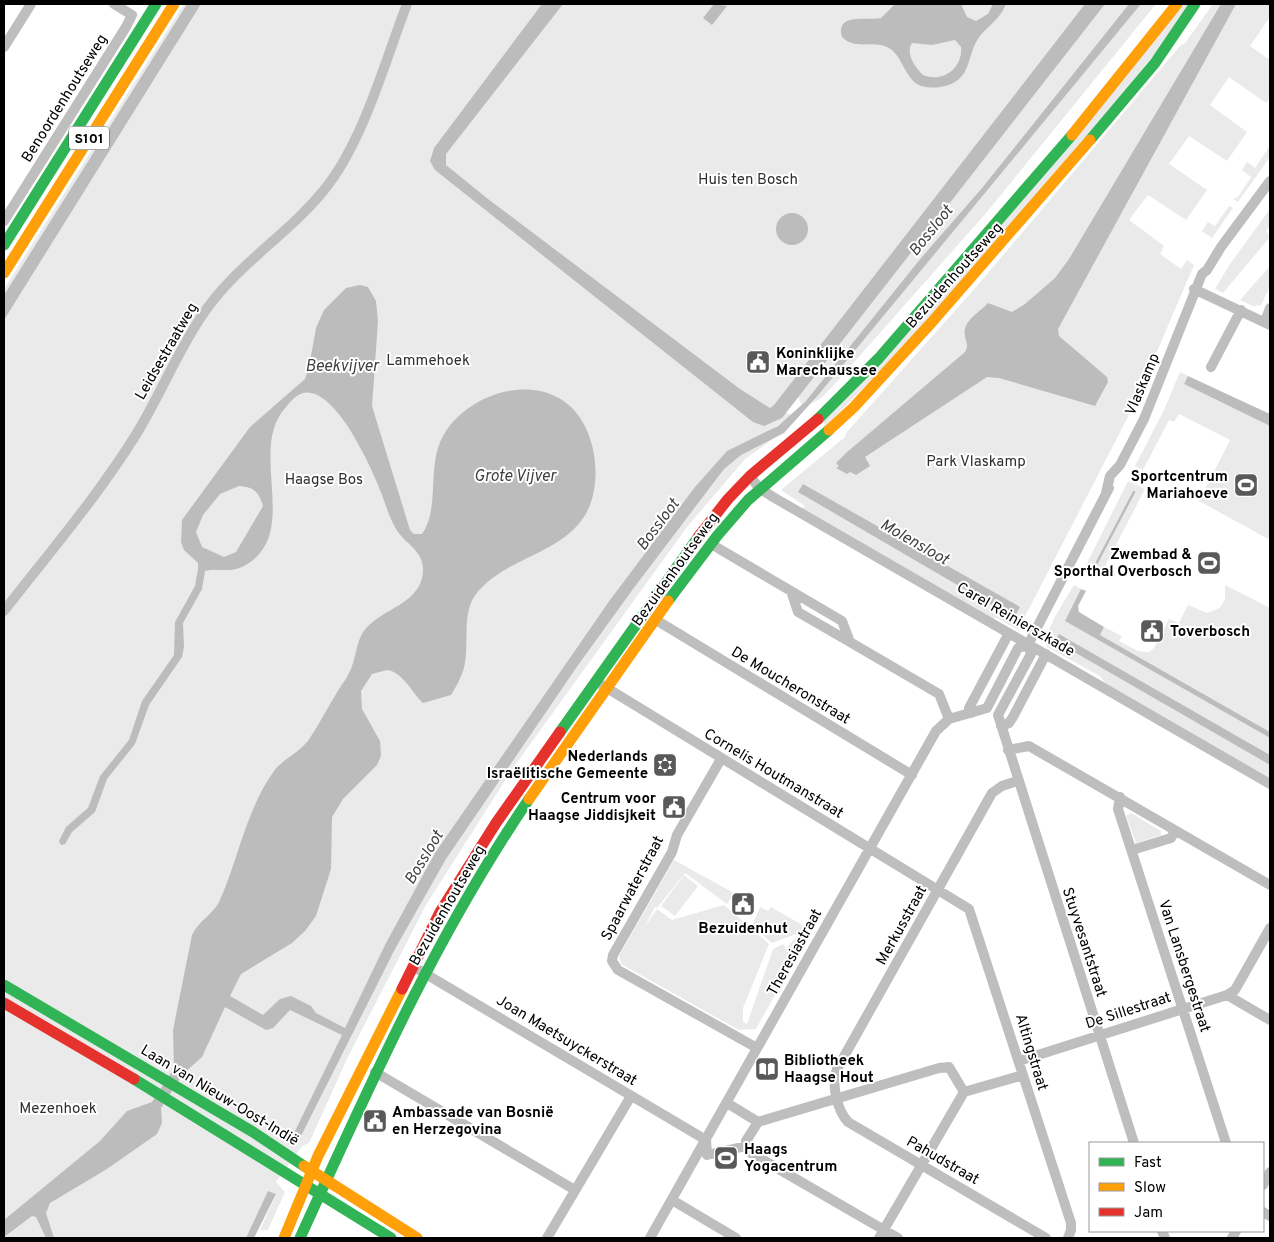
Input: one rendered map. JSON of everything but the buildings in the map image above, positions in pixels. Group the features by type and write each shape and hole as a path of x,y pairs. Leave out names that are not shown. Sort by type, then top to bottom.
{"main road":[{"name":"Benoordenhoutseweg","path":"4,245 156,4"},
{"name":"S101","path":"4,273 174,4"},
{"name":"Bezuidenhoutseweg","path":"284,1238 307,1187 312,1170 440,912 470,864 595,680 699,536 728,499 750,476 814,423 879,358 1070,138 1177,4"},
{"name":"Bezuidenhoutseweg","path":"300,1238 375,1072 452,921 486,865 607,689 711,544 759,488 837,424 964,287 1155,63 1195,4"},
{"name":"Laan van Nieuw-Oost-Indië","path":"4,985 253,1132 417,1238"},
{"name":"Laan van Nieuw-Oost-Indië","path":"4,1003 176,1104 391,1238"}],"street":[{"path":"4,47 31,4"},
{"name":"Benoordenhoutseweg","path":"4,221 132,15 114,4"},
{"name":"Leidsestraatweg","path":"4,611 106,480 146,417 201,317 228,281 308,207 338,171 356,138 407,4"},
{"name":"Vlaskamp","path":"1028,644 1106,493 1113,472 1120,465 1144,419 1187,314 1194,306 1197,290 1207,278 1207,270 1221,247 1270,181"},
{"path":"1197,290 1268,323 1270,308"},
{"path":"1211,367 1240,310"},
{"name":"Carel Reinierszkade","path":"750,476 759,488 1270,784"},
{"path":"711,544 842,621 850,642 939,694 950,719 987,708 1018,648 1028,644 1031,654 998,714 987,708"},
{"name":"De Moucheronstraat","path":"656,620 912,775"},
{"path":"971,713 970,708 1009,633"},
{"path":"1000,726 1009,723 1013,717 1046,654"},
{"name":"Cornelis Houtmanstraat","path":"595,680 938,890"},
{"name":"Stuyvesantstraat","path":"998,714 1017,781 1134,1142"},
{"name":"Theresiastraat","path":"650,1238 936,731 950,719"},
{"path":"1008,750 1029,746 1270,885"},
{"name":"Spaarwaterstraat","path":"722,759 677,835 672,852 613,955 612,961 618,970 757,1048"},
{"name":"Merkusstraat","path":"838,1098 833,1081 838,1069 992,793 1002,786 1017,781"},
{"name":"Van Lansbergestraat","path":"1120,798 1118,809 1226,1142"},
{"path":"1132,850 1171,838 1175,830"},
{"name":"Altingstraat","path":"938,890 964,905 972,914 1071,1223 1068,1238"},
{"path":"1270,928 1235,990 1227,995 1270,1020"},
{"name":"Joan Maetsuyckerstraat","path":"412,966 706,1140"},
{"name":"De Sillestraat","path":"1019,1061 1227,995"},
{"path":"898,1238 881,1234 752,1153 746,1146 746,1141 758,1122 949,1067 964,1092"},
{"path":"375,1072 575,1190"},
{"path":"881,1234 964,1092 1023,1075"},
{"path":"547,1238 631,1096"},
{"name":"Pahudstraat","path":"838,1098 843,1117 848,1122 1046,1238"},
{"path":"727,1103 758,1122"},
{"path":"706,1140 707,1155 746,1146"},
{"path":"1264,1183 1270,1172"},
{"path":"672,1200 736,1238"}],"green space":[{"path":"184,4 187,4 4,295 4,289"},
{"name":"Haagse Bos","path":"201,4 1129,4 982,188 921,258 805,402 802,405 798,397 801,391 782,418 786,413 792,415 774,428 772,440 745,459 687,527 513,768 426,905 348,1057 309,1143 302,1146 276,1182 285,1192 268,1230 260,1230 276,1195 271,1192 248,1238 4,1238 4,318"},
{"path":"1141,4 1156,4 987,212 833,386 820,399 810,404"},
{"path":"1182,4 1191,4 1164,42 1097,125 907,343 826,426 823,422"},
{"name":"Park Vlaskamp","path":"1213,4 1270,4 1270,17 1250,46 1270,60 1270,98 1266,103 1229,77 1210,105 1247,132 1227,161 1189,136 1169,164 1207,190 1186,220 1148,195 1129,220 1164,246 1160,254 1181,269 1187,260 1194,265 1134,405 1018,630 995,617 994,620 801,509 805,506 781,490 845,437 846,433 977,286 1180,46 1185,43"},
{"path":"1269,147 1270,157 1238,202 1233,199 1238,197 1251,177 1242,170 1247,162 1255,168"},
{"path":"1229,206 1233,208 1212,238 1202,231 1208,222 1215,226"},
{"path":"1270,209 1270,226 1266,231 1270,237 1223,293 1215,289 1230,264"},
{"path":"1270,266 1270,287 1261,305 1253,306 1240,300"},
{"path":"1180,372 1188,376 1184,384 1270,426 1270,540 1199,501 1230,440 1179,414 1174,422 1169,420 1143,470 1135,466 1163,412"},
{"path":"1128,481 1145,489 1101,574 1085,567"},
{"path":"1074,585 1081,589 1065,621 1270,738 1270,755 1059,634 1055,641 1270,765 1270,779 1106,684 1100,676 1047,647 1048,633"},
{"path":"1225,585 1270,608 1270,732 1100,635 1104,627 1122,636 1119,641 1138,651 1149,652 1154,648 1169,619 1179,623 1188,605 1207,613 1220,608 1225,599"},
{"path":"1131,813 1161,831 1161,835 1136,843 1126,816"},
{"path":"674,860 734,893 727,904 685,873 657,908 655,907 644,928 657,909 672,920 724,905 769,944 743,1008 743,1022 747,1024 773,949 783,944 786,949 794,939 809,934 756,1029 739,1030 621,964 619,956"},
{"path":"684,875 698,886 675,916 661,906"},
{"path":"760,907 768,911 771,907 802,925 806,930 772,943 752,926"}],"water":[{"path":"187,4 201,4 4,320 4,295"},
{"path":"542,4 563,4 446,154 446,165 488,199 740,389 770,408 1085,4 1105,4 782,418 764,426 753,422 435,170 430,161 434,148"},
{"path":"714,4 727,6 712,25 703,18"},
{"path":"895,4 961,4 967,17 976,21 988,14 993,4 1006,4 1001,14 975,43 964,74 951,84 940,87 928,87 917,84 889,48 877,44 853,43 842,37 841,29 843,24 848,21 881,18","holes":["955,40 961,47 961,55 955,67 950,72 938,77 923,75 910,56 912,43 932,45"]},
{"name":"Grote Vijver","path":"1129,4 1141,4 819,394 784,433 741,455 724,469 633,589 576,668 446,859 395,949 302,1134 299,1137 294,1133 342,1035 290,1010 273,1028 266,1030 225,1007 202,1057 183,1074 161,1108 162,1123 157,1134 107,1169 50,1203 46,1213 54,1238 46,1238 36,1217 32,1216 4,1237 4,1220 100,1141 127,1111 152,1102 174,1068 173,1030 192,935 198,925 220,900 256,802 264,786 281,763 304,745 312,735 349,673 361,636 377,619 407,600 421,582 423,569 420,557 399,534 394,525 371,468 348,427 335,409 319,396 311,393 298,395 286,407 275,425 271,445 273,513 270,534 261,552 239,568 205,571 202,589 183,623 184,647 182,657 149,705 135,744 107,779 95,812 72,832 65,844 61,845 59,841 66,827 88,808 100,776 129,740 142,701 174,655 175,622 195,586 198,569 198,563 184,550 181,542 182,520 250,427 305,379 316,328 324,310 346,288 360,285 368,287 376,301 378,321 372,406 410,530 414,534 422,534 431,513 435,462 442,438 454,421 470,407 489,397 509,391 530,390 550,394 568,404 587,430 591,440 596,473 590,505 581,521 568,534 553,544 489,581 476,594 471,602 467,620 464,668 451,695 423,703 403,679 387,670 372,674 361,691 362,709 380,741 381,756 377,765 343,799 332,817 331,869 316,916 305,931 292,943 241,974 230,996 263,1015 280,999 291,996 311,1006 316,1013 345,1028 386,943 435,853 610,600 695,487 727,451 778,426 805,402 921,258 982,188","holes":["239,486 255,491 260,497 263,506 236,552 224,557 202,547 196,532 203,515 220,494"]},
{"path":"1221,4 1236,4 1058,329 1059,336 1107,377 1108,382 1095,406 999,378 987,377 865,457 870,466 856,475 850,472 847,474 836,468 839,466 836,463 846,453 965,352 967,346 966,326 988,303 1012,312 1025,304 1055,278 1069,259"},
{"path":"792,213 798,214 803,218 807,223 807,235 803,240 798,244 792,245 786,244 781,240 777,235 776,229 777,223 781,218 786,214"},
{"path":"1188,376 1270,414 1270,426 1184,384"},
{"path":"803,484 1020,607 1014,618 798,492"},
{"path":"1081,589 1086,591 1078,606 1079,612 1104,627 1100,635 1270,732 1270,738 1065,621"},
{"path":"1059,634 1270,755 1270,765 1055,641"},
{"path":"268,1191 276,1194 254,1238 246,1238"}],"waterway":[{"path":"1094,568 1134,492"}],"tram line":[{"path":"1264,1187 1270,1176"},
{"path":"1234,1238 1238,1232"}],"traffic: fast":[{"path":"4,245 156,4"},
{"path":"1090,140 1155,63 1195,4"},
{"path":"818,419 879,358 1072,135"},
{"path":"668,601 717,536 748,500 829,430"},
{"path":"560,732 699,536"},
{"path":"300,1238 378,1069 433,959 495,851 529,799"},
{"path":"4,985 253,1132 304,1166"},
{"path":"134,1079 391,1238"}],"traffic: slow":[{"path":"4,273 174,4"},
{"path":"1072,135 1177,4"},
{"path":"829,430 854,407 932,322 1090,140"},
{"path":"529,799 668,601"},
{"path":"284,1238 318,1156 402,989"},
{"path":"304,1166 417,1238"}],"traffic: jam":[{"path":"699,536 728,499 750,476 818,419"},
{"path":"402,989 440,912 496,823 560,732"},
{"path":"4,1003 134,1079"}],"place":[{"name":"Koninklijke Marechaussee","path":"758,362"},
{"name":"Sportcentrum Mariahoeve","path":"1246,485"},
{"name":"Zwembad & Sporthal Overbosch","path":"1209,563"},
{"name":"Toverbosch","path":"1152,631"},
{"name":"Nederlands Israëlitische Gemeente","path":"665,765"},
{"name":"Centrum voor Haagse Jiddisjkeit","path":"674,807"},
{"name":"Bezuidenhut","path":"743,904"},
{"name":"Bibliotheek Haagse Hout","path":"767,1069"},
{"name":"Ambassade van Bosnië en Herzegovina","path":"375,1121"},
{"name":"Haags Yogacentrum","path":"726,1158"}],"park label":[{"name":"Huis ten Bosch","path":"748,179"},
{"name":"Lammehoek","path":"428,360"},
{"name":"Mezenhoek","path":"58,1108"}],"water label":[{"name":"Bossloot","path":"930,230"},
{"name":"Beekvijver","path":"342,365"},
{"name":"Bossloot","path":"657,524"},
{"name":"Molensloot","path":"915,541"},
{"name":"Bossloot","path":"423,857"}]}
